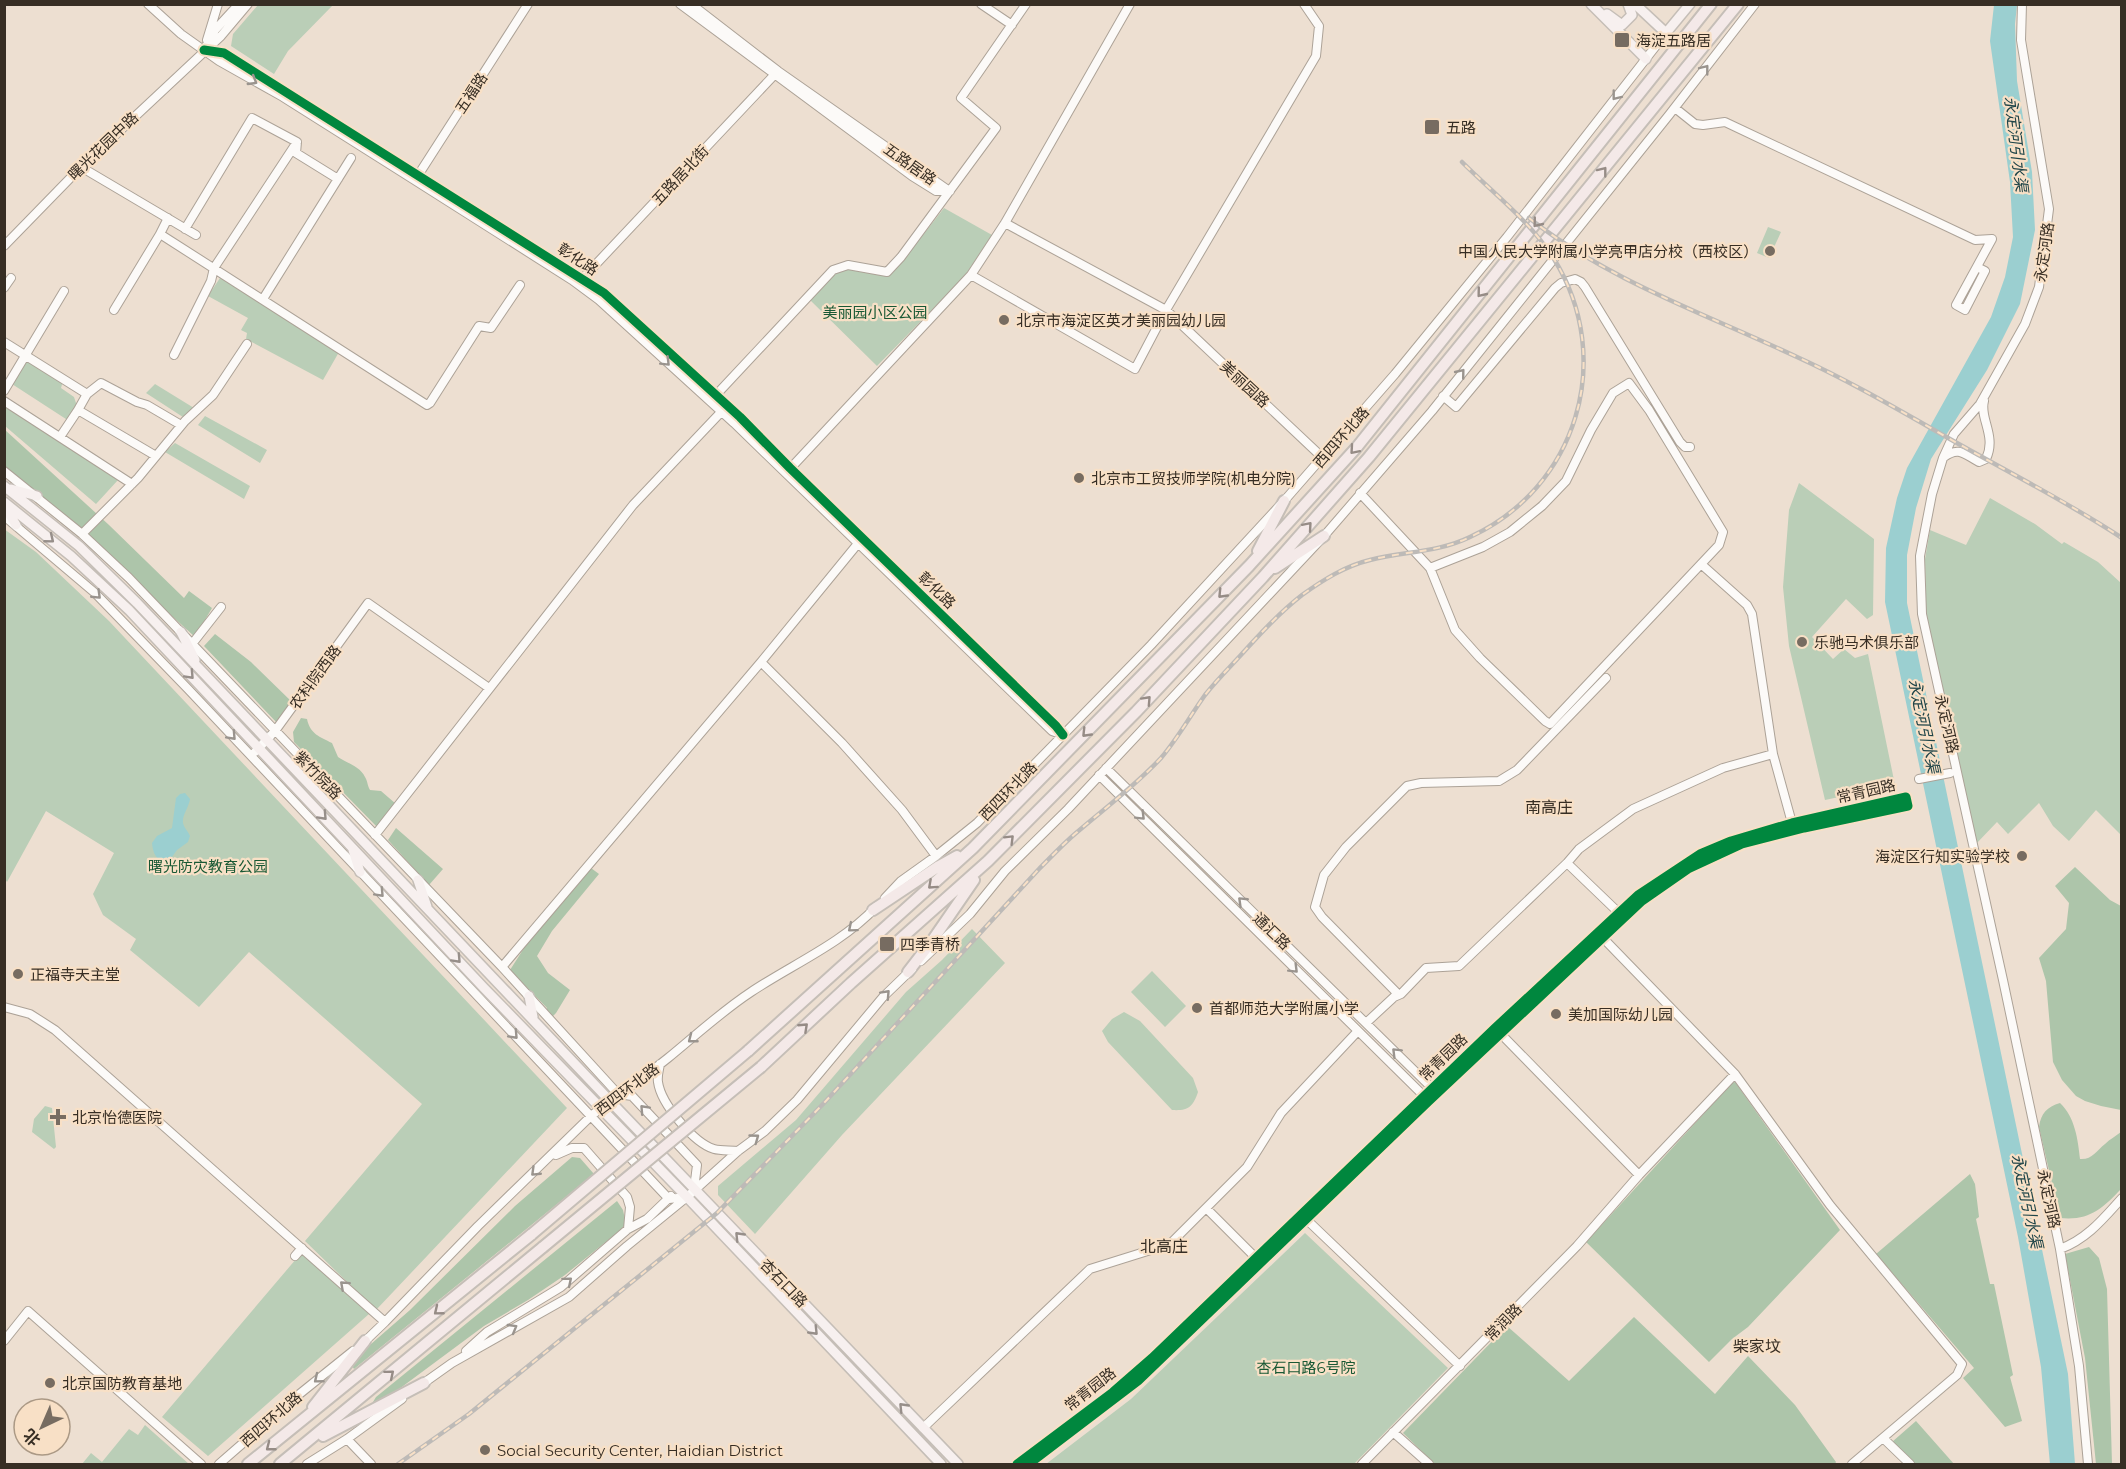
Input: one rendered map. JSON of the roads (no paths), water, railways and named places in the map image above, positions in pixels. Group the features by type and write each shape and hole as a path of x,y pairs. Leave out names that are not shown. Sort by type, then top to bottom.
{"highway":[{"name":"西四环北路","path":"248,1464 532,1234 748,1052 973,848 1249,566 1357,447 1711,4"},
{"path":"280,1464 761,1067 850,983 988,861 1136,712 1263,577 1376,448 1738,4"},
{"path":"1249,566 1284,501"},
{"path":"1263,577 1324,536"},
{"path":"873,910 939,866 973,848"},
{"path":"908,972 988,861"},
{"path":"299,1424 365,1341"},
{"path":"304,1446 424,1383"}],"main road":[{"path":"1591,4 1646,59"},
{"path":"1596,4 1622,25 1632,15 1628,4"},
{"path":"1635,4 1666,33"},
{"name":"西四环北路","path":"1666,33 1690,4"},
{"path":"6,487 37,496"},
{"name":"紫竹院路","path":"6,487 80,546 137,603 611,1102"},
{"path":"4,504 16,525"},
{"name":"紫竹院路","path":"4,504 71,556 129,610 484,988 601,1108"},
{"path":"181,632 201,670"},
{"path":"352,847 360,872"},
{"path":"418,880 428,909"},
{"path":"529,996 534,1020"},
{"name":"杏石口路","path":"611,1102 691,1193 941,1464"},
{"name":"杏石口路","path":"601,1108 679,1189 691,1193 958,1464"}],"street":[{"name":"彰化路","path":"148,4 180,34 204,50 224,53 572,280 599,300 725,409 1052,731 1063,735"},
{"path":"204,50 218,4"},
{"path":"204,50 215,30 239,4"},
{"path":"204,50 227,29 248,4"},
{"name":"五福路","path":"417,178 528,4"},
{"name":"五路居路","path":"680,4 776,73 950,191"},
{"name":"五路居路","path":"691,4 776,73"},
{"path":"981,4 1012,25"},
{"path":"716,395 833,270 848,265 887,272 901,257 996,128 961,98 1026,4"},
{"path":"788,471 970,275 1005,223 1130,4"},
{"path":"970,275 1135,369 1166,310 1316,56 1319,26 1304,4"},
{"path":"452,1363 569,1297 738,1151 765,1131 797,1100 883,997 970,914 1005,871 1106,768 1324,536 1443,396 1675,108 1755,4"},
{"name":"永定河路","path":"2022,4 2021,40 2049,209 2039,287 2025,324 1985,396 1954,434 1943,458 1932,494 1920,556 1922,614 2006,992 2060,1249 2079,1366 2088,1464"},
{"name":"西四环北路","path":"219,1464 386,1322 478,1226 591,1116 750,992 835,942 873,910 901,881 977,823 1151,645 1323,458 1499,246 1666,33"},
{"name":"曙光花园中路","path":"4,246 81,167 204,50"},
{"name":"五路居北街","path":"582,279 776,73"},
{"path":"1675,108 1695,124 1725,122 1975,240 1992,238 1956,305 1965,310 1985,271 1977,267"},
{"path":"185,229 252,118 297,142"},
{"path":"297,142 296,153 338,179"},
{"path":"174,355 212,281 214,268 297,142"},
{"path":"263,299 351,158"},
{"path":"81,167 196,235"},
{"name":"彰化路","path":"417,178 604,294 716,395 725,409"},
{"path":"114,310 168,218"},
{"name":"美丽园路","path":"1005,223 1166,310 1323,458"},
{"path":"160,234 427,405 479,326 491,328 520,285"},
{"path":"4,288 11,278"},
{"path":"1443,396 1456,408 1555,288 1561,283 1575,279 1585,287 1680,442 1685,447 1690,447"},
{"path":"4,391 64,291"},
{"path":"4,342 87,394"},
{"path":"82,534 132,484 181,425 213,395 247,344"},
{"path":"60,437 87,394 101,383 147,405 181,425"},
{"path":"1360,494 1430,568 1455,630 1480,658 1545,721 1550,723 1719,545 1723,532 1649,410 1629,383 1613,393 1591,430 1566,481 1542,506 1510,532 1483,548 1430,568"},
{"path":"1943,458 1958,450 1979,462 1986,459 1990,439 1982,406 1985,396"},
{"path":"4,401 132,484"},
{"path":"375,835 633,505 725,409"},
{"path":"78,410 156,456"},
{"name":"紫竹院路","path":"4,471 82,534 129,578 529,996 618,1094 632,1096 697,1165 691,1193"},
{"path":"4,516 95,593 669,1199"},
{"path":"501,967 860,541"},
{"path":"1701,564 1747,605 1752,614 1773,754 1792,823"},
{"name":"农科院西路","path":"251,756 275,731 368,603 489,688"},
{"path":"192,644 221,607"},
{"path":"760,662 842,743 902,810 936,856"},
{"path":"1399,995 1322,917 1316,907 1324,875 1346,847 1407,786 1421,783 1499,781 1517,770 1606,678"},
{"path":"1366,1023 1426,968 1459,966 1579,849 1633,809 1724,768 1773,754"},
{"name":"通汇路","path":"1106,768 1435,1091"},
{"path":"1919,779 1950,773"},
{"name":"通汇路","path":"1099,775 1426,1099"},
{"name":"常青园路","path":"1017,1464 1113,1392 1435,1091 1618,912 1663,877 1700,854 1731,841 1792,823 1906,797 1908,806 1742,844 1667,882 1642,901 1498,1031"},
{"path":"1567,863 1618,912"},
{"path":"1602,937 1735,1074 1830,1205 1962,1364 1957,1375 1852,1464"},
{"path":"4,1007 30,1014 55,1030 386,1322"},
{"path":"1498,1031 1639,1175"},
{"path":"923,1428 1090,1269 1170,1244 1247,1167 1281,1113 1357,1032"},
{"path":"660,1064 658,1084 665,1101 680,1121 706,1145 714,1149 738,1151"},
{"name":"常润路","path":"1362,1464 1577,1246 1639,1175 1735,1074"},
{"name":"常青园路","path":"1029,1464 1138,1381 1306,1220 1426,1099"},
{"path":"550,1157 572,1148 584,1148 627,1197 630,1207 628,1229"},
{"path":"307,1464 347,1439 452,1363 487,1332 561,1287 628,1229 647,1218 679,1189"},
{"path":"669,1199 691,1193"},
{"path":"2060,1249 2075,1243 2094,1230 2121,1198"},
{"path":"1206,1208 1256,1258"},
{"path":"627,1246 647,1218"},
{"path":"1306,1220 1460,1366"},
{"path":"295,1256 302,1248"},
{"path":"4,1341 28,1311 201,1464"},
{"path":"1393,1432 1429,1464"},
{"path":"1883,1438 1910,1464"},
{"path":"347,1439 371,1464"}],"water":[{"name":"永定河引水渠","path":"1994,5 2017,5 2015,24 2017,81 2032,172 2035,230 2020,304 1987,370 1931,459 1916,508 1907,555 1907,603 2068,1374 2075,1464 2050,1464 2041,1367 2018,1237 1885,602 1886,548 1897,498 1907,468 1991,317 2005,277 2013,237 2010,182 1990,41"},
{"path":"185,793 190,799 183,820 190,836 188,842 177,850 169,861 161,861 153,851 152,843 157,836 172,828 176,798"}],"railway":[{"path":"398,1464 469,1414 717,1213 824,1103 1039,869 1071,837 1161,758 1213,685 1262,632 1302,595 1352,566 1383,557 1445,546 1470,537 1507,515 1537,487 1560,454 1575,417 1583,378 1582,338 1573,298 1554,259 1534,232 1462,162"},
{"path":"1529,218 1560,240 1625,278 1763,341 1878,398 2122,538"}],"place":[{"name":"海淀五路居","path":"1622,40"},
{"name":"五路","path":"1432,127"},
{"name":"中国人民大学附属小学亮甲店分校（西校区）","path":"1770,251"},
{"name":"北京市海淀区英才美丽园幼儿园","path":"1004,320"},
{"name":"北京市工贸技师学院(机电分院)","path":"1079,478"},
{"name":"乐驰马术俱乐部","path":"1802,642"},
{"name":"海淀区行知实验学校","path":"2022,856"},
{"name":"四季青桥","path":"887,944"},
{"name":"正福寺天主堂","path":"18,974"},
{"name":"首都师范大学附属小学","path":"1197,1008"},
{"name":"美加国际幼儿园","path":"1556,1014"},
{"name":"北京怡德医院","path":"58,1117"},
{"name":"北京国防教育基地","path":"50,1383"},
{"name":"Social Security Center, Haidian District","path":"485,1450"}],"district":[{"name":"南高庄","path":"1549,807"},
{"name":"北高庄","path":"1164,1246"},
{"name":"柴家坟","path":"1757,1346"}],"park label":[{"name":"美丽园小区公园","path":"875,312"},
{"name":"曙光防灾教育公园","path":"208,866"},
{"name":"杏石口路6号院","path":"1306,1367"}]}
